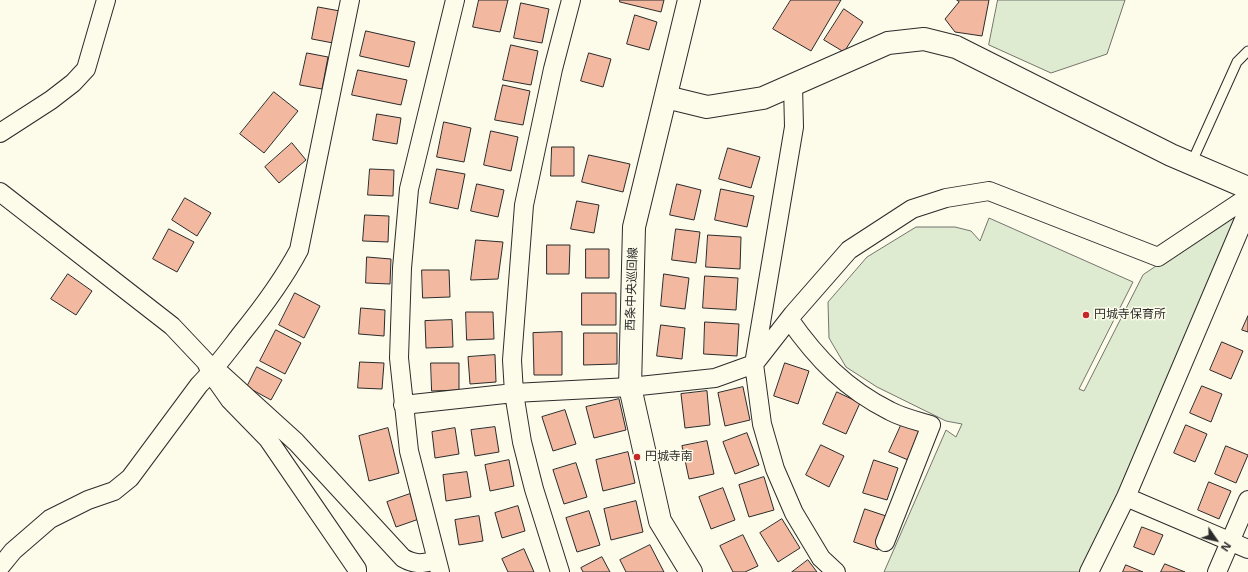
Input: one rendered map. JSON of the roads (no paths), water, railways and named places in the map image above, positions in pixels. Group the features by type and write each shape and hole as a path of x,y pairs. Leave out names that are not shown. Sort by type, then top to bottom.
{"street":[{"path":"0,133 51,100 86,69 106,0"},
{"path":"0,567 13,551 50,519 88,500 114,491 130,478 199,385 213,370 261,309 287,272 299,250 350,0"},
{"path":"213,370 228,381 296,442 403,558 411,562 438,566 409,451 403,405 399,343 402,268 409,189 455,0"},
{"path":"560,572 534,489 522,442 514,393 512,360 524,205 553,69 571,0"},
{"name":"西条中央巡回線","path":"689,0 634,227 630,387 660,521 691,572"},
{"path":"666,97 707,106 764,98 888,43 924,39 956,47 1191,164 1248,188"},
{"path":"793,85 794,127 754,364 762,424 775,469 794,513 821,558 836,572"},
{"path":"403,405 514,393 630,387 715,378 754,364 789,319 849,250 912,209 946,198 989,191 1158,257 1248,197"},
{"path":"0,192 172,326 206,362 213,370 230,400 268,439 357,569 357,572"},
{"path":"1089,572 1126,497 1248,210"},
{"path":"789,319 809,347 835,375 866,397 891,412 931,425 885,542"},
{"path":"1126,497 1248,549"},
{"path":"1217,572 1248,500"}],"lane":[{"path":"1191,164 1237,62 1248,51"}],"place":[{"name":"円城寺保育所","path":"1086,315"},
{"name":"円城寺南","path":"637,457"}]}
